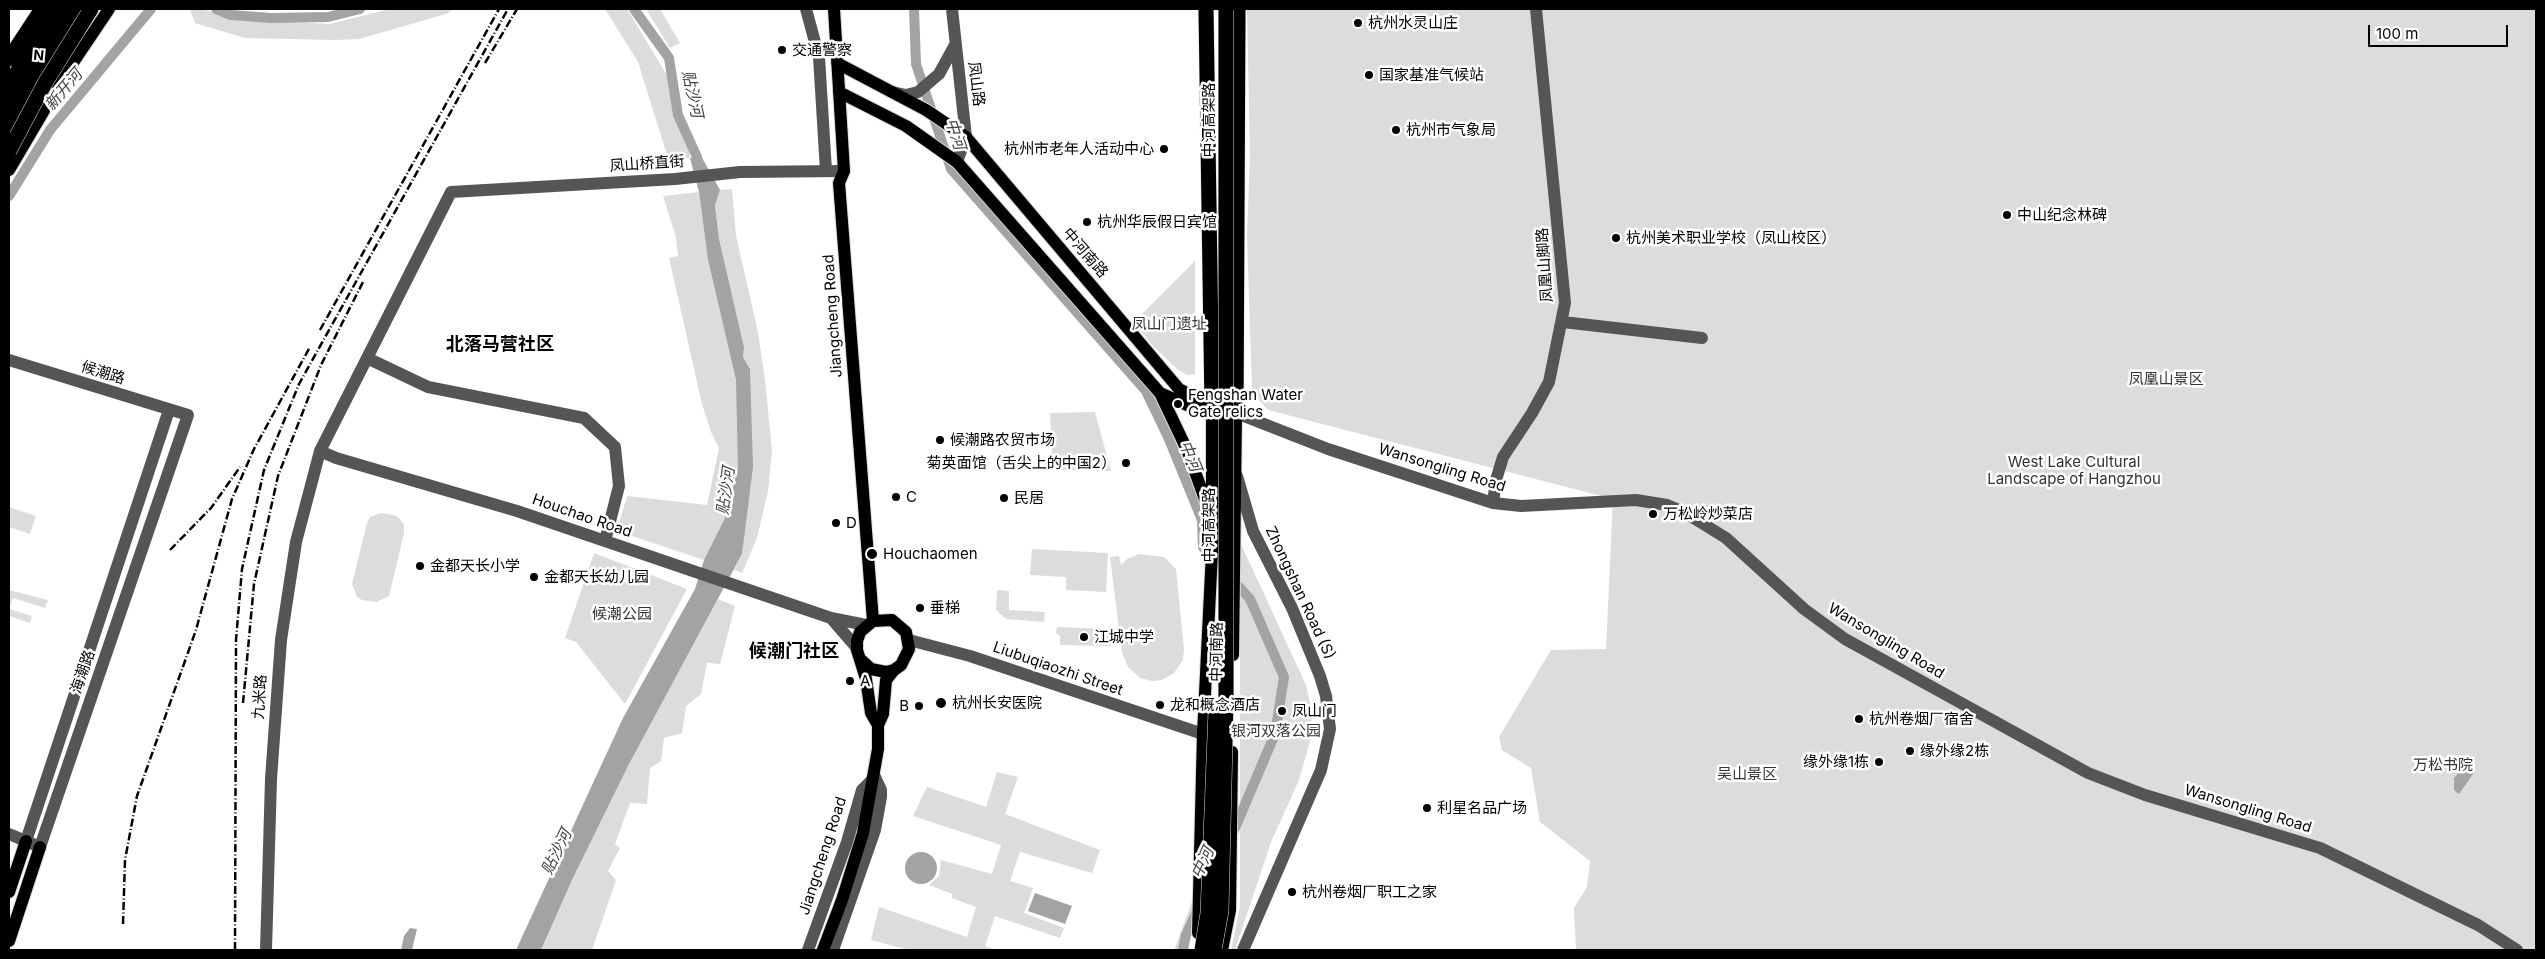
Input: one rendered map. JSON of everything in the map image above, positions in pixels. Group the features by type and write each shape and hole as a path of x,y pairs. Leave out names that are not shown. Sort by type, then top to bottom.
{"highway":[{"path":"9,59 42,9"},
{"path":"9,84 58,9"},
{"path":"9,107 74,9"},
{"path":"9,150 45,84 90,9"},
{"path":"1206,9 1212,406"},
{"name":"中河高架路","path":"1202,950 1208,913 1221,566 1216,9"},
{"name":"中河高架路","path":"1214,950 1221,910 1226,699 1226,9"},
{"path":"1236,413 1238,9"},
{"path":"9,134 27,106 66,73"}],"main road":[{"path":"9,48 35,9"},
{"path":"9,71 49,9"},
{"path":"9,120 75,23 90,9"},
{"path":"9,170 66,73 109,9"},
{"name":"Jiangcheng Road","path":"834,9 844,171 839,183 869,623 860,632 858,653 866,679 871,713 878,725"},
{"name":"中河南路","path":"837,63 926,110 966,137 1179,389 1212,406 1212,565 1200,733 1200,917 1196,950"},
{"name":"中河南路","path":"839,92 906,126 955,160 1160,393 1188,452 1212,519"},
{"path":"1160,393 1194,408 1212,406 1236,413"},
{"name":"中河南路","path":"1222,950 1230,910 1236,413"},
{"path":"869,623 892,620 906,632 909,640"},
{"name":"Jiangcheng Road","path":"823,950 842,900 864,832 875,777 878,725 883,714 886,680 907,658 909,640"},
{"path":"858,653 871,669 886,672 894,670"},
{"name":"海潮路","path":"9,892 26,841"},
{"name":"海潮路","path":"9,941 40,847"}],"street":[{"path":"806,9 819,57 826,171"},
{"name":"凤山路","path":"952,9 966,137 955,160"},
{"name":"凤凰山脚路","path":"1493,503 1496,480 1503,457 1532,414 1549,382 1563,322 1565,295 1536,9"},
{"path":"890,92 906,94 918,92 944,67 955,45"},
{"name":"凤山桥直街","path":"451,192 718,175 844,171"},
{"name":"九米路","path":"266,950 271,778 281,640 296,542 320,450 451,192"},
{"path":"1563,322 1702,338"},
{"path":"367,358 428,387 584,418 615,447 619,486 605,541"},
{"name":"候潮路","path":"9,360 188,415"},
{"name":"海潮路","path":"26,841 170,410"},
{"name":"Wansongling Road","path":"1236,413 1328,449 1493,503 1509,506 1546,506 1636,500 1667,505 1684,512 1726,538 1804,609 1845,638 2088,773 2145,795 2320,848 2478,925 2517,950"},
{"name":"海潮路","path":"40,847 188,415"},
{"name":"Houchao Road","path":"320,450 336,458 517,511 832,618 869,623"},
{"name":"Zhongshan Road (S)","path":"1236,472 1253,532 1292,608 1320,676 1326,696 1330,728 1321,770 1243,950"},
{"path":"832,618 858,653"},
{"name":"Liubuqiaozhi Street","path":"909,640 970,656 1200,733"},
{"name":"Jiangcheng Road","path":"808,950 847,842 862,790 875,777 881,790 875,830 833,950"},
{"path":"9,834 40,847"}],"green space":[{"path":"190,9 202,9 234,19 330,24 390,9 454,9 446,14 359,39 335,40 245,38 195,23"},
{"path":"605,9 627,9 668,77 676,117 688,145 690,158 668,158 638,62"},
{"path":"646,9 660,9 680,43 670,48"},
{"name":"凤凰山景区","path":"1247,9 2536,9 2536,950 1576,950 1574,908 1587,887 1590,861 1540,822 1531,768 1502,750 1499,737 1551,650 1606,649 1613,499 1268,410 1252,392 1247,235 1250,154"},
{"path":"732,189 736,236 758,332 772,451 768,491 757,538 742,573 734,570 742,554 747,502 751,486 750,369 743,357 744,347 719,239 715,205 720,190"},
{"path":"699,192 708,260 736,380 738,411 738,468 725,518 704,560 617,531 627,496 707,505 719,448 711,432 702,404 669,258 678,256 676,237 663,196"},
{"name":"凤山门遗址","path":"1195,261 1195,374 1187,375 1177,369 1151,344 1134,322"},
{"path":"1095,412 1111,471 1053,470 1050,413"},
{"path":"9,507 36,516 30,534 9,527"},
{"path":"381,513 394,515 399,518 404,525 404,533 389,596 376,602 362,600 357,597 352,584 367,523 370,517"},
{"name":"银河双落公园","path":"1240,542 1306,685 1312,712 1312,734 1299,780 1271,842 1235,950 1231,950 1240,907"},
{"path":"1032,549 1108,553 1106,592 1066,590 1066,577 1030,575"},
{"name":"候潮公园","path":"594,553 687,589 625,704 576,642 565,638"},
{"path":"1139,554 1164,557 1176,569 1184,649 1183,660 1174,673 1162,680 1152,681 1140,678 1128,667 1122,653 1110,557 1119,556 1121,565 1127,559"},
{"path":"9,590 48,600 45,608 13,598 9,609"},
{"path":"997,590 1009,591 1009,610 1045,612 1044,622 1006,619 996,610"},
{"path":"718,599 735,606 720,664 707,663 701,694 686,706 682,733 664,738 661,761 650,768 647,804 630,803 615,844 620,848 608,871 616,880 592,950 541,950 572,880 628,766"},
{"path":"9,609 32,616 30,623 9,616"},
{"path":"1057,627 1111,629 1111,646 1060,645 1060,636 1056,633"},
{"path":"997,772 1018,777 1005,814 1100,850 1092,873 1020,852 1010,881 1033,888 1024,913 1064,928 1060,938 995,916 985,946 995,950 909,950 871,940 879,907 967,937 976,907 952,898 952,894 929,885 939,876 941,860 992,874 1001,845 913,816 927,787 986,807"},
{"path":"1193,899 1195,903 1178,950 1174,950"}],"shaded area":[{"path":"701,156 720,190 715,205 719,239 744,347 743,357 750,369 753,467 742,554 628,766 572,880 541,950 516,950 623,718 695,589 704,560 725,518 738,468 736,380 708,260 699,192 690,158"},
{"path":"2466,769 2475,771 2459,794 2454,790 2454,778 2459,772"},
{"path":"921,852 932,857 937,868 932,879 921,884 910,879 905,868 910,857"},
{"path":"1035,893 1072,906 1065,924 1028,911"},
{"path":"410,928 417,929 412,950 401,950 404,936"}],"waterway":[{"name":"新开河","path":"9,196 50,130 151,9"},
{"name":"新开河","path":"216,9 231,15 271,18 328,17 360,9"},
{"name":"贴沙河","path":"634,9 669,58 678,115 697,157 699,169"},
{"name":"中河","path":"914,9 916,64 951,169 1146,391 1169,439 1202,520 1203,547 1215,560"},
{"name":"中河","path":"1231,578 1250,599 1284,677 1275,734 1232,835"},
{"name":"中河","path":"1183,950 1186,935 1198,909"}],"railway":[{"path":"320,330 499,9"},
{"path":"235,950 236,640 242,569 264,470 299,384 508,9"},
{"path":"485,63 517,9"},
{"path":"243,703 254,584 278,476 321,365 363,282"},
{"path":"123,924 125,860 137,796 196,630 232,499 254,449 310,347"},
{"path":"170,550 211,508 240,467"}],"place":[{"name":"杭州水灵山庄","path":"1358,23"},
{"name":"交通警察","path":"782,50"},
{"name":"国家基准气候站","path":"1369,75"},
{"name":"杭州市气象局","path":"1396,130"},
{"name":"杭州市老年人活动中心","path":"1164,149"},
{"name":"中山纪念林碑","path":"2007,215"},
{"name":"杭州华辰假日宾馆","path":"1087,222"},
{"name":"杭州美术职业学校（凤山校区）","path":"1616,238"},
{"name":"Fengshan Water Gate relics","path":"1178,404"},
{"name":"候潮路农贸市场","path":"940,440"},
{"name":"菊英面馆（舌尖上的中国2）","path":"1126,463"},
{"name":"C","path":"896,497"},
{"name":"民居","path":"1004,498"},
{"name":"万松岭炒菜店","path":"1653,514"},
{"name":"D","path":"836,523"},
{"name":"Houchaomen","path":"872,554"},
{"name":"金都天长小学","path":"420,566"},
{"name":"金都天长幼儿园","path":"534,577"},
{"name":"垂梯","path":"920,608"},
{"name":"江城中学","path":"1084,637"},
{"name":"A","path":"850,681"},
{"name":"杭州长安医院","path":"941,703"},
{"name":"龙和概念酒店","path":"1160,705"},
{"name":"B","path":"919,706"},
{"name":"凤山门","path":"1282,711"},
{"name":"杭州卷烟厂宿舍","path":"1859,719"},
{"name":"缘外缘2栋","path":"1910,751"},
{"name":"缘外缘1栋","path":"1879,762"},
{"name":"利星名品广场","path":"1427,808"},
{"name":"杭州卷烟厂职工之家","path":"1292,892"}],"district":[{"name":"北落马营社区","path":"500,345"},
{"name":"候潮门社区","path":"794,652"}],"park label":[{"name":"West Lake Cultural Landscape of Hangzhou","path":"2074,470"},
{"name":"万松书院","path":"2443,765"},
{"name":"吴山景区","path":"1747,774"}]}
